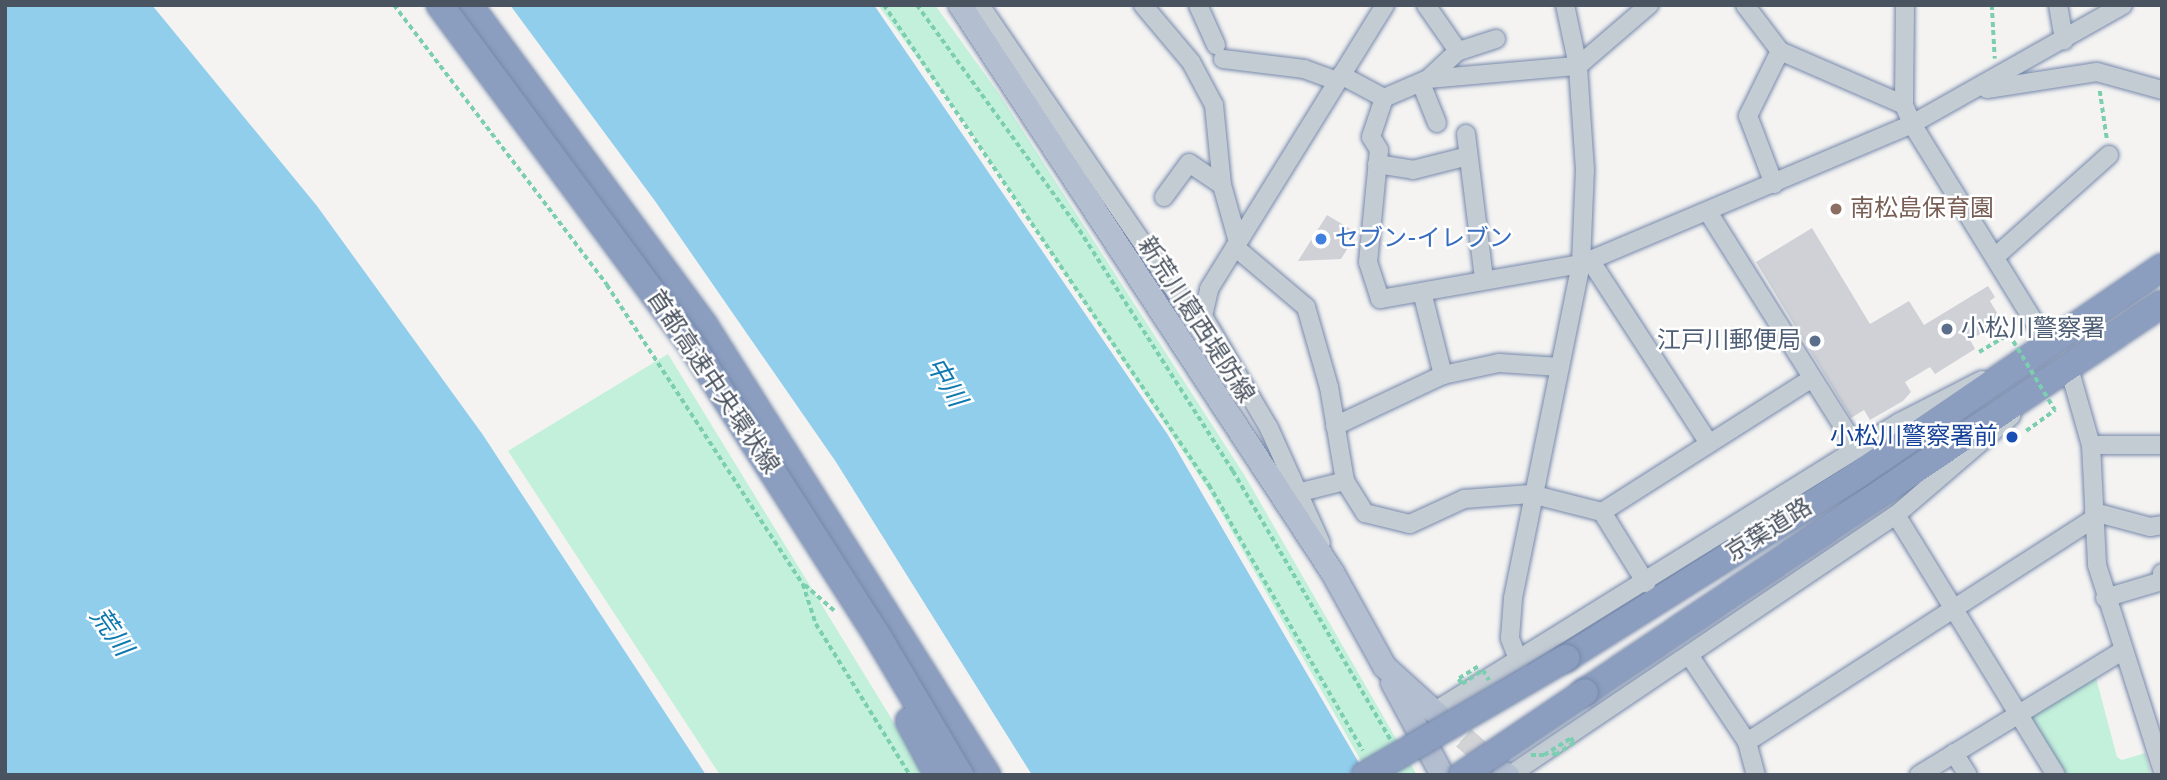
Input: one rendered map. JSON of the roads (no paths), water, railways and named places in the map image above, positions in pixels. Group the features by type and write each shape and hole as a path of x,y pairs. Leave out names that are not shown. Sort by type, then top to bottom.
{"highway":[{"name":"首都高速中央環状線","path":"440,5 689,341 867,620 960,775"},
{"name":"首都高速中央環状線","path":"469,5 704,325 987,775"},
{"name":"京葉道路","path":"1365,764 1566,658 1853,478 2162,267"},
{"name":"京葉道路","path":"1462,775 2027,398 2162,304"},
{"path":"867,620 900,704 938,775"}],"main road":[{"name":"新荒川葛西堤防線","path":"960,5 1332,572 1442,775"},
{"name":"新荒川葛西堤防線","path":"1384,666 1437,713"}],"street":[{"path":"980,5 1185,305 1203,316 1301,492 1332,572"},
{"path":"1143,5 1205,83 1214,105 1222,185 1236,244 1306,307 1329,387 1345,481 1364,513 1410,524 1464,499 1531,494 1602,512 1646,583"},
{"path":"1198,5 1220,52 1339,78 1384,98 1425,81 1578,66 1649,5"},
{"path":"1426,5 1458,51"},
{"path":"1519,662 1510,638 1513,598 1531,494 1586,262 1585,170 1578,66 1565,5"},
{"path":"1745,5 1780,51 1904,105"},
{"path":"1905,5 1904,105 1912,124 2047,343"},
{"path":"2058,5 2064,40"},
{"path":"1384,98 1371,137 1379,149 1368,262 1380,299 1586,262 1912,124 1976,91 2123,5"},
{"path":"1203,316 1209,289 1339,78 1377,8"},
{"path":"1425,81 1458,51 1496,39"},
{"path":"1774,184 1748,116 1780,51"},
{"path":"1976,91 2097,72 2162,90"},
{"path":"1425,81 1437,123"},
{"path":"1466,134 1484,279"},
{"path":"1995,257 2109,155"},
{"path":"1377,164 1413,170 1468,156"},
{"path":"1164,197 1189,163 1222,185"},
{"path":"1707,212 1857,449"},
{"path":"1586,262 1709,443"},
{"path":"1422,292 1443,375"},
{"path":"1335,426 1443,375 1499,363 1560,367"},
{"path":"2069,368 2091,445 2097,565 2122,651 2156,730 2162,769"},
{"path":"1437,713 1929,405 2011,369"},
{"path":"1602,512 1811,379"},
{"path":"1507,774 1896,515 2001,427 2027,398"},
{"path":"2091,445 2162,445"},
{"path":"1301,492 1345,481"},
{"path":"1896,515 2056,775"},
{"path":"1747,742 2094,515 2150,527 2162,525"},
{"path":"2105,598 2162,581 2162,573"},
{"path":"1919,775 2122,651"},
{"path":"1689,655 1747,742 1756,775"},
{"path":"1954,753 1968,775"}],"water":[{"name":"荒川","path":"5,5 152,5 317,206 483,435 706,775 5,775"},
{"name":"中川","path":"510,5 874,5 1168,435 1366,775 1032,775 836,462 655,201"}],"tunnel":[{"path":"1438,715 1499,768"}],"place":[{"name":"南松島保育園","path":"1836,209"},
{"name":"セブン-イレブン","path":"1321,239"},
{"name":"小松川警察署","path":"1947,329"},
{"name":"江戸川郵便局","path":"1815,341"},
{"name":"小松川警察署前","path":"2012,437"}]}
